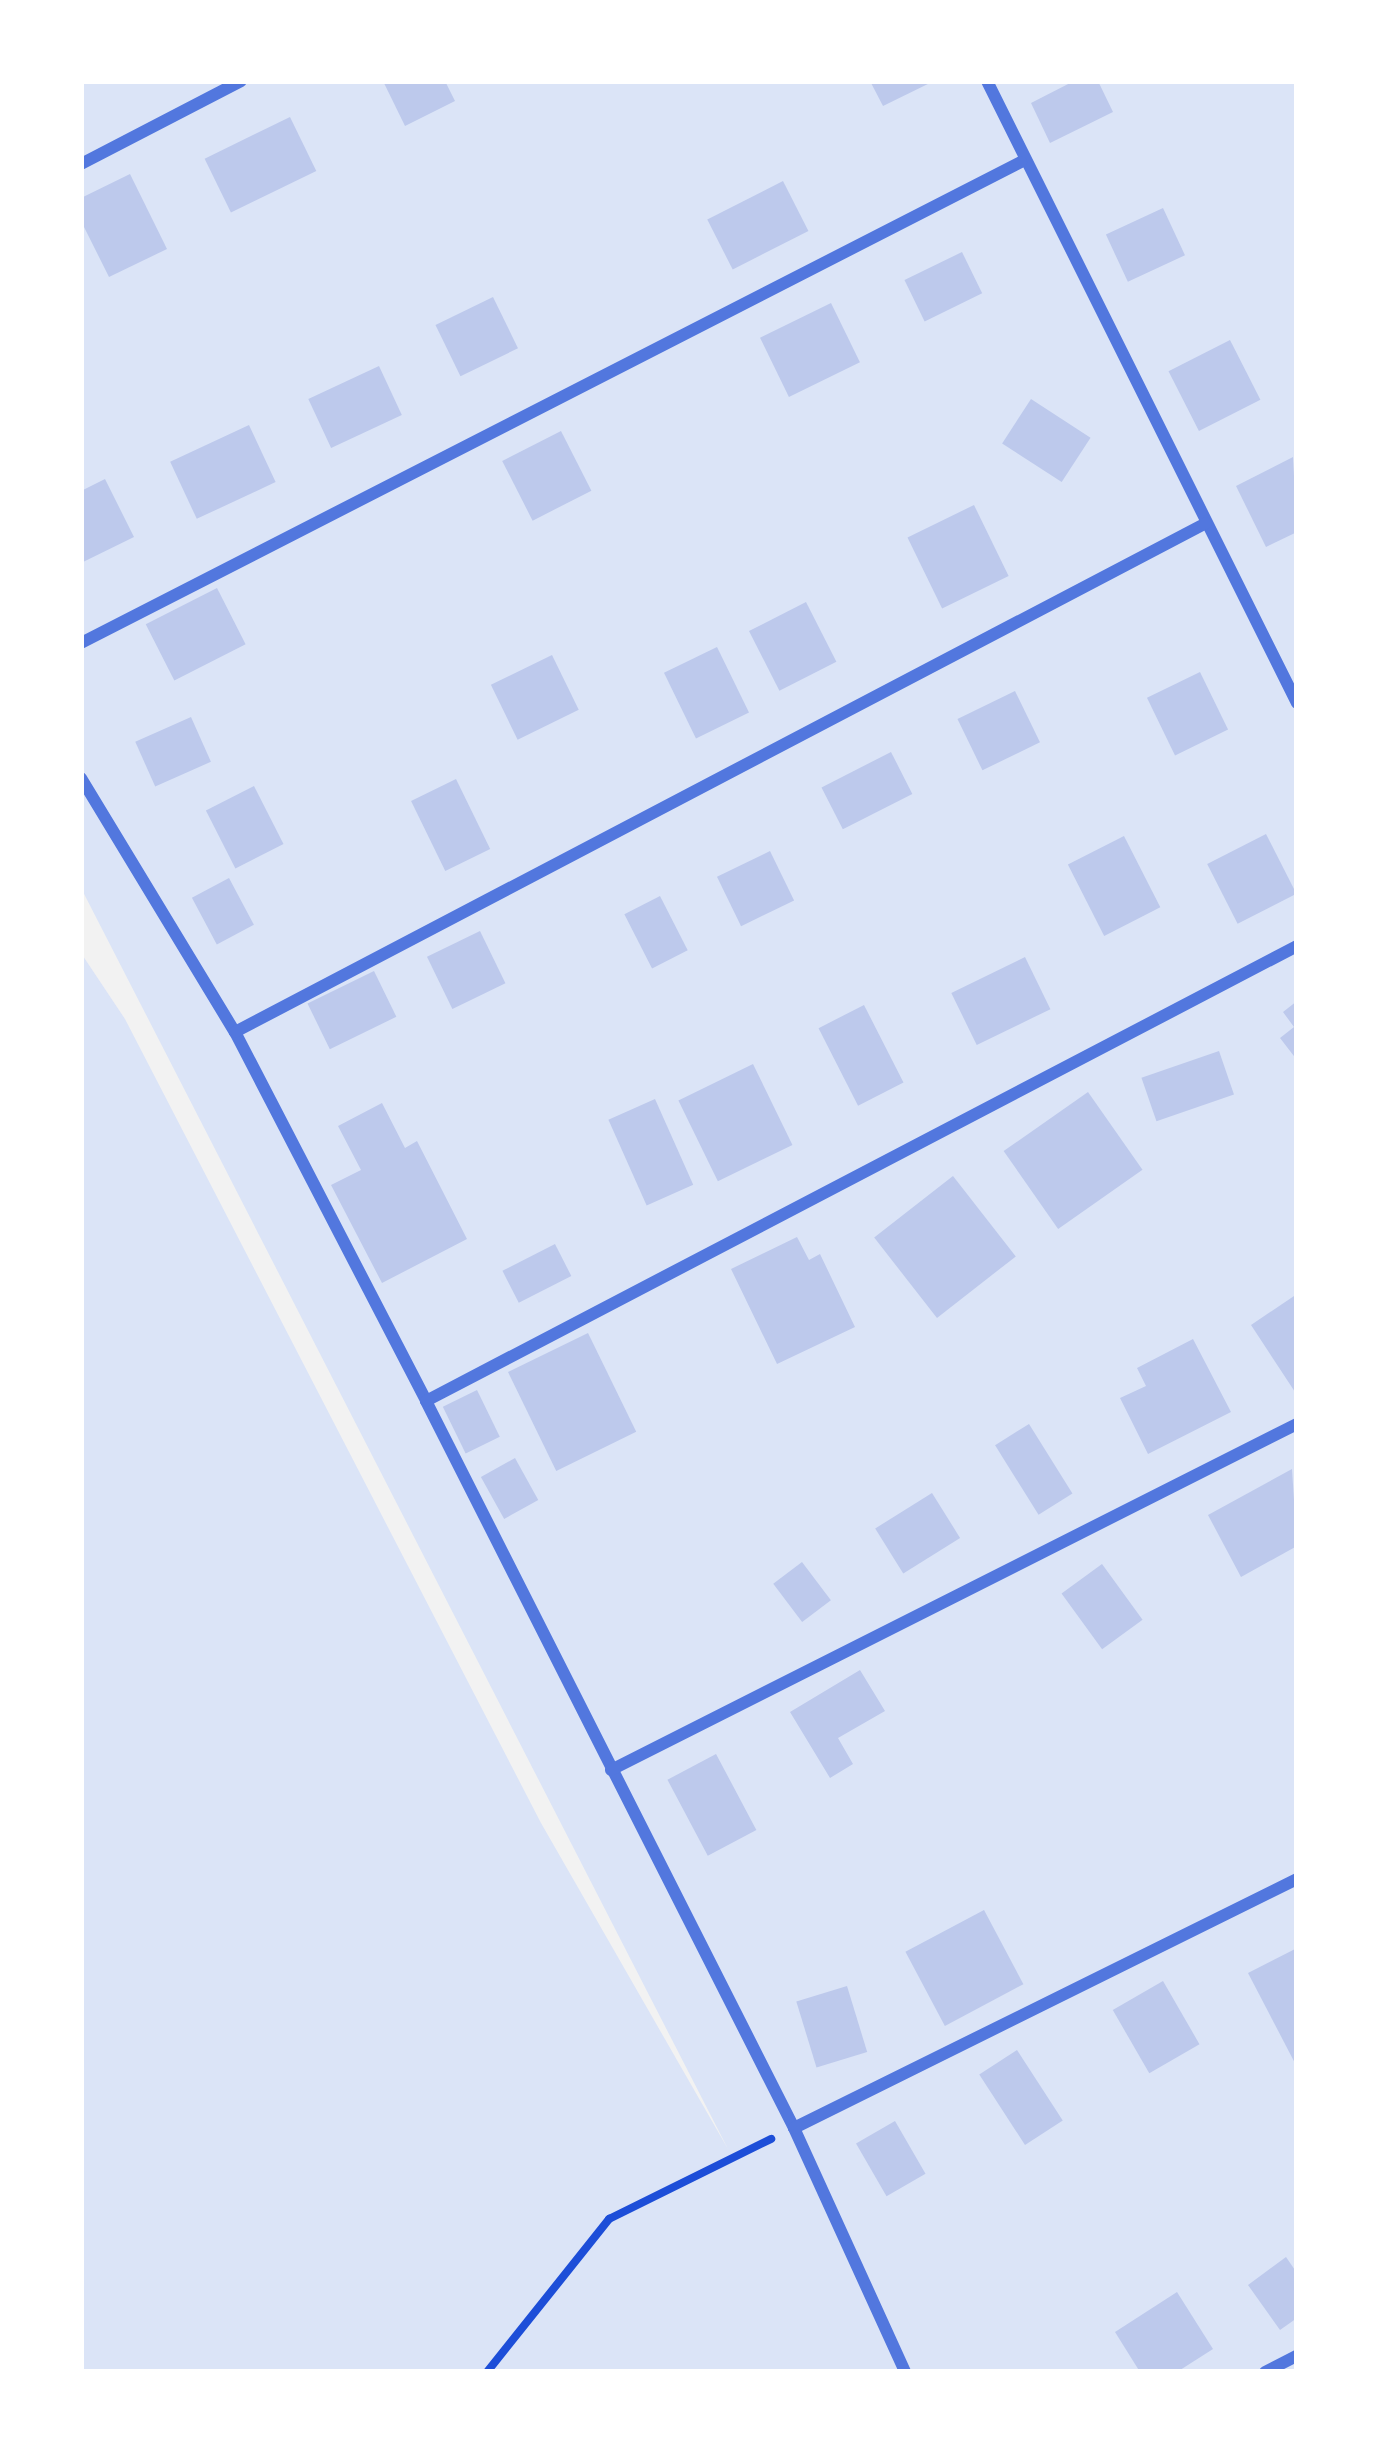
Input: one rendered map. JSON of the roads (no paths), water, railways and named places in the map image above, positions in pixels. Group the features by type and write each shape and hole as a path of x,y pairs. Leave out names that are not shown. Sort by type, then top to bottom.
{"street":[{"path":"81,164 241,81"},
{"path":"987,81 1021,162 1297,703"},
{"path":"81,643 1021,162"},
{"path":"235,1032 1206,523"},
{"path":"81,778 235,1032 426,1401 794,2128 905,2372"},
{"path":"426,1401 1297,946"},
{"path":"611,1770 1297,1424"},
{"path":"794,2128 1297,1879"},
{"path":"1264,2372 1297,2356"}]}
